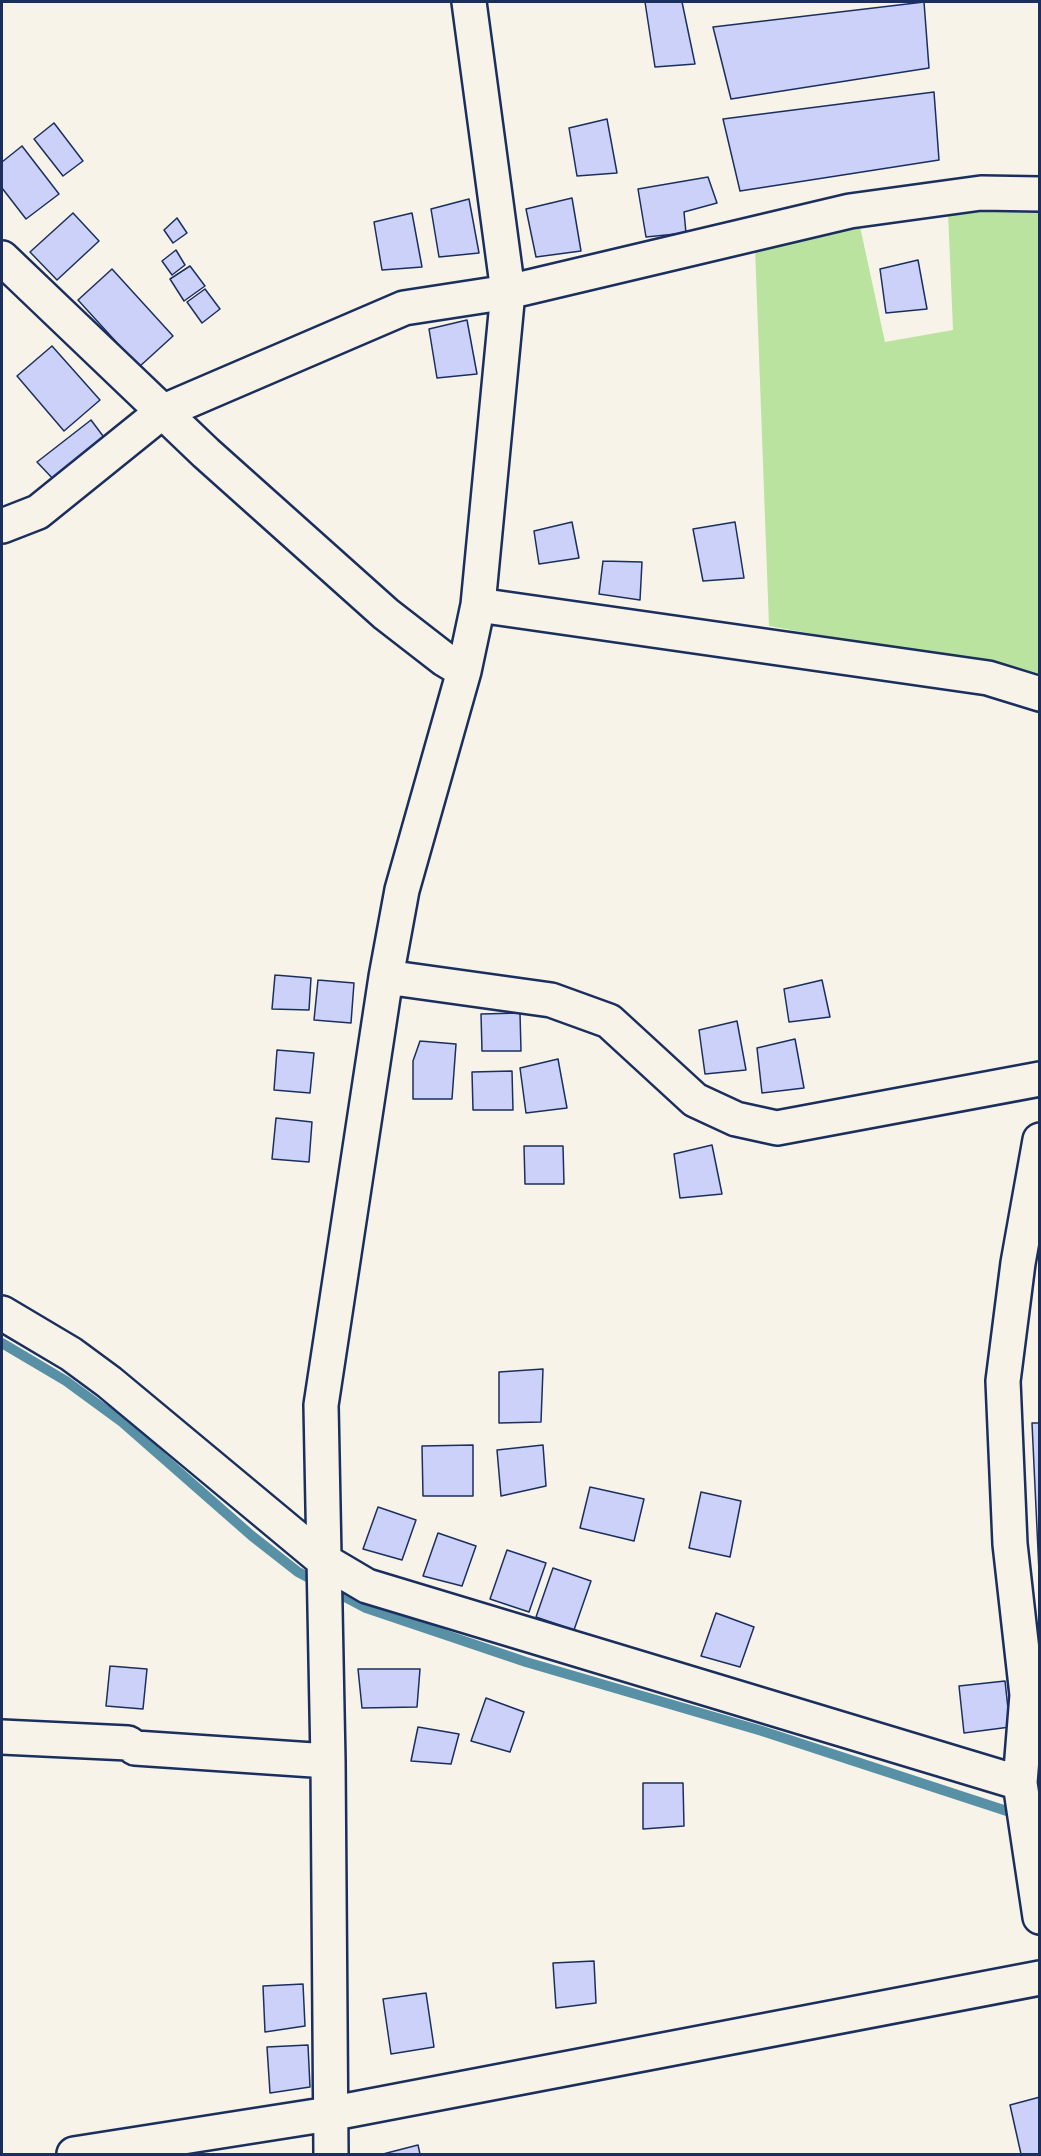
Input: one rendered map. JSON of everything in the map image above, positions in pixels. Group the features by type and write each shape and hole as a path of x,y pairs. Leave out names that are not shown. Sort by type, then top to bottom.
{"street":[{"path":"331,2154 328,1761 321,1405 386,977 402,890 464,671 478,605 508,292 469,2"},
{"path":"2,526 38,512 162,412 404,308 508,292 850,211 981,193 1040,194"},
{"path":"2,258 162,412 386,614 444,659 464,671"},
{"path":"478,605 988,678 1040,693"},
{"path":"386,977 551,1000 609,1021 695,1100 736,1119 777,1128 1040,1079"},
{"path":"1040,1140 1029,1264 1003,1381 1010,1544 1033,1696 1024,1803 1040,1917"},
{"path":"2,1313 71,1354 109,1382 323,1577 367,1586 1024,1803"},
{"path":"2,1737 128,1743 135,1748 328,1761"},
{"path":"74,2154 329,2114 1040,1978"}],"green space":[{"path":"1039,211 1039,674 769,626 755,247 859,222 885,342 953,330 948,212"}],"building":[{"path":"645,2 682,2 695,64 655,67"},
{"path":"924,2 929,68 731,99 713,27"},
{"path":"934,92 939,160 740,191 723,119"},
{"path":"607,119 617,173 577,176 569,128"},
{"path":"54,123 83,161 63,176 34,139"},
{"path":"22,146 59,194 26,219 2,188 2,162"},
{"path":"708,177 717,203 684,212 686,233 646,237 638,189"},
{"path":"572,198 581,251 536,257 526,209"},
{"path":"469,199 479,253 439,257 431,209"},
{"path":"73,213 99,241 57,280 30,252"},
{"path":"412,213 422,267 382,270 374,222"},
{"path":"177,218 187,233 173,243 164,230"},
{"path":"176,250 185,265 172,275 162,261"},
{"path":"918,260 927,309 886,313 880,269"},
{"path":"190,266 205,286 184,301 170,279"},
{"path":"112,269 173,336 139,367 78,300"},
{"path":"205,289 220,309 202,323 187,302"},
{"path":"467,320 477,374 437,378 429,329"},
{"path":"52,346 100,400 64,431 17,376"},
{"path":"91,420 106,440 56,482 37,462"},
{"path":"572,522 579,558 539,564 534,531"},
{"path":"735,522 744,578 703,581 693,529"},
{"path":"603,561 642,562 640,600 599,594"},
{"path":"275,975 311,978 309,1010 272,1009"},
{"path":"318,980 354,983 351,1023 314,1020"},
{"path":"822,980 830,1017 789,1022 784,989"},
{"path":"520,1013 521,1051 482,1051 481,1014"},
{"path":"737,1021 746,1070 705,1074 699,1030"},
{"path":"795,1039 804,1088 762,1093 757,1048"},
{"path":"420,1041 456,1044 452,1099 413,1099 413,1061"},
{"path":"277,1050 314,1053 310,1093 274,1090"},
{"path":"558,1059 567,1108 526,1113 520,1068"},
{"path":"512,1071 513,1110 473,1110 472,1072"},
{"path":"276,1118 312,1122 309,1162 272,1159"},
{"path":"712,1145 722,1194 680,1198 674,1154"},
{"path":"524,1146 563,1146 564,1184 525,1184"},
{"path":"543,1369 541,1422 499,1423 499,1372"},
{"path":"1032,1423 1040,1423 1040,1593"},
{"path":"473,1445 473,1496 423,1496 422,1446"},
{"path":"543,1445 546,1486 501,1496 497,1450"},
{"path":"590,1487 644,1499 634,1541 580,1528"},
{"path":"701,1492 741,1501 730,1557 689,1548"},
{"path":"378,1507 416,1520 402,1560 363,1549"},
{"path":"438,1533 476,1546 462,1586 423,1576"},
{"path":"507,1550 546,1563 529,1612 490,1599"},
{"path":"553,1568 591,1581 574,1630 536,1617"},
{"path":"716,1613 754,1627 740,1667 701,1656"},
{"path":"110,1666 147,1669 143,1709 106,1706"},
{"path":"358,1669 420,1669 417,1707 362,1708"},
{"path":"1005,1681 1010,1727 964,1733 959,1686"},
{"path":"486,1698 524,1712 510,1752 471,1741"},
{"path":"418,1727 459,1734 451,1764 411,1761"},
{"path":"643,1783 683,1783 684,1826 643,1829"},
{"path":"594,1961 596,2003 556,2008 553,1963"},
{"path":"303,1984 305,2026 265,2032 263,1986"},
{"path":"426,1993 434,2047 391,2054 383,1999"},
{"path":"308,2045 310,2087 270,2093 267,2047"},
{"path":"1040,2097 1040,2154 1021,2154 1010,2105"},
{"path":"418,2145 420,2154 383,2154"}],"waterway":[{"path":"2,1343 66,1381 122,1422 252,1536 298,1572 366,1608 526,1662 762,1731 1019,1815"}]}
